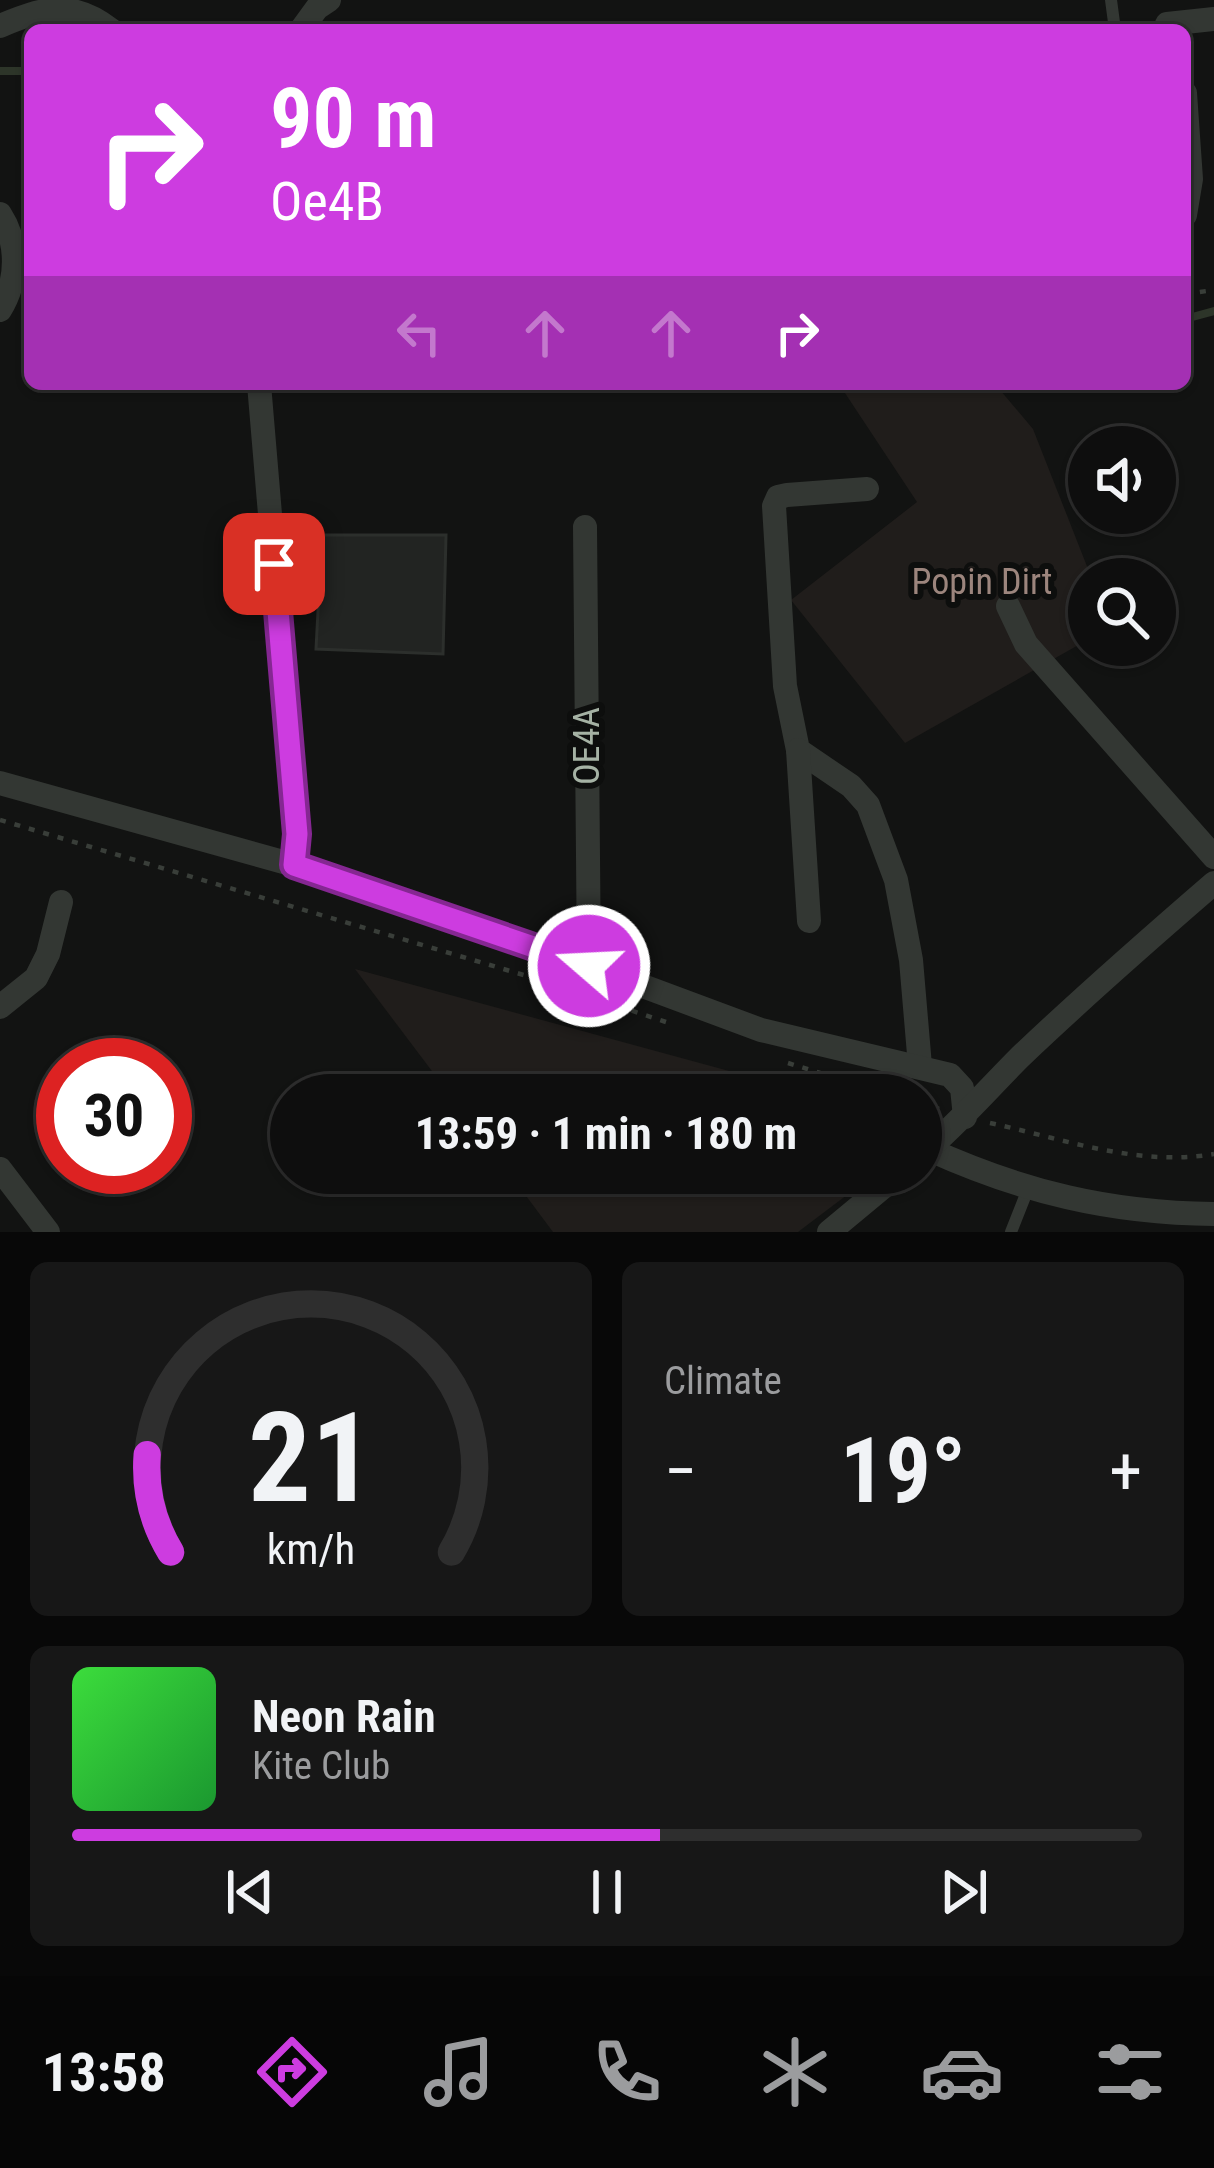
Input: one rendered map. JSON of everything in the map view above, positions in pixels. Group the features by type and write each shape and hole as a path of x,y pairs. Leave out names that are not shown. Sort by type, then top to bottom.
{"street":[{"path":"305,24 329,0"},
{"path":"0,26 44,7 68,4 90,11 105,24"},
{"path":"1165,18 1214,19"},
{"path":"0,214 9,228 15,259 0,310"},
{"path":"260,390 297,834 294,865"},
{"path":"809,922 798,750 785,686 774,506 778,497 787,495 867,489"},
{"name":"OE4A","path":"585,526 589,966"},
{"path":"1008,606 1026,644 1214,857"},
{"path":"798,750 851,786 868,806 896,880 911,960 920,1066"},
{"path":"0,783 294,865 761,1030 950,1075 962,1088 965,1117"},
{"path":"942,1137 1102,980 1214,883"},
{"path":"0,1007 36,978 48,954 61,902"},
{"path":"942,1159 1028,1190 1147,1222 1214,1214"},
{"path":"0,1169 48,1232"},
{"path":"829,1232 875,1194"}],"lane":[{"path":"1011,1232 1028,1190"}],"path":[{"path":"0,820 504,969 685,1029"},
{"path":"776,1059 824,1074"},
{"path":"965,1117 1119,1153 1191,1158 1214,1154"}],"green space":[{"name":"Popin Dirt","path":"843,390 1000,390 1033,429 1068,518 1068,534 1074,534 1084,558 1068,558 1068,651 905,743 791,600 917,502"},
{"path":"355,969 740,1074 434,1074"},
{"path":"525,1194 848,1194 798,1232 553,1232"}],"building":[{"path":"322,535 446,535 443,654 316,649"}],"waterway":[{"path":"0,71 24,71"},
{"path":"1191,317 1214,311"}],"route":[{"path":"274,564 297,834 294,865 589,966"}]}
